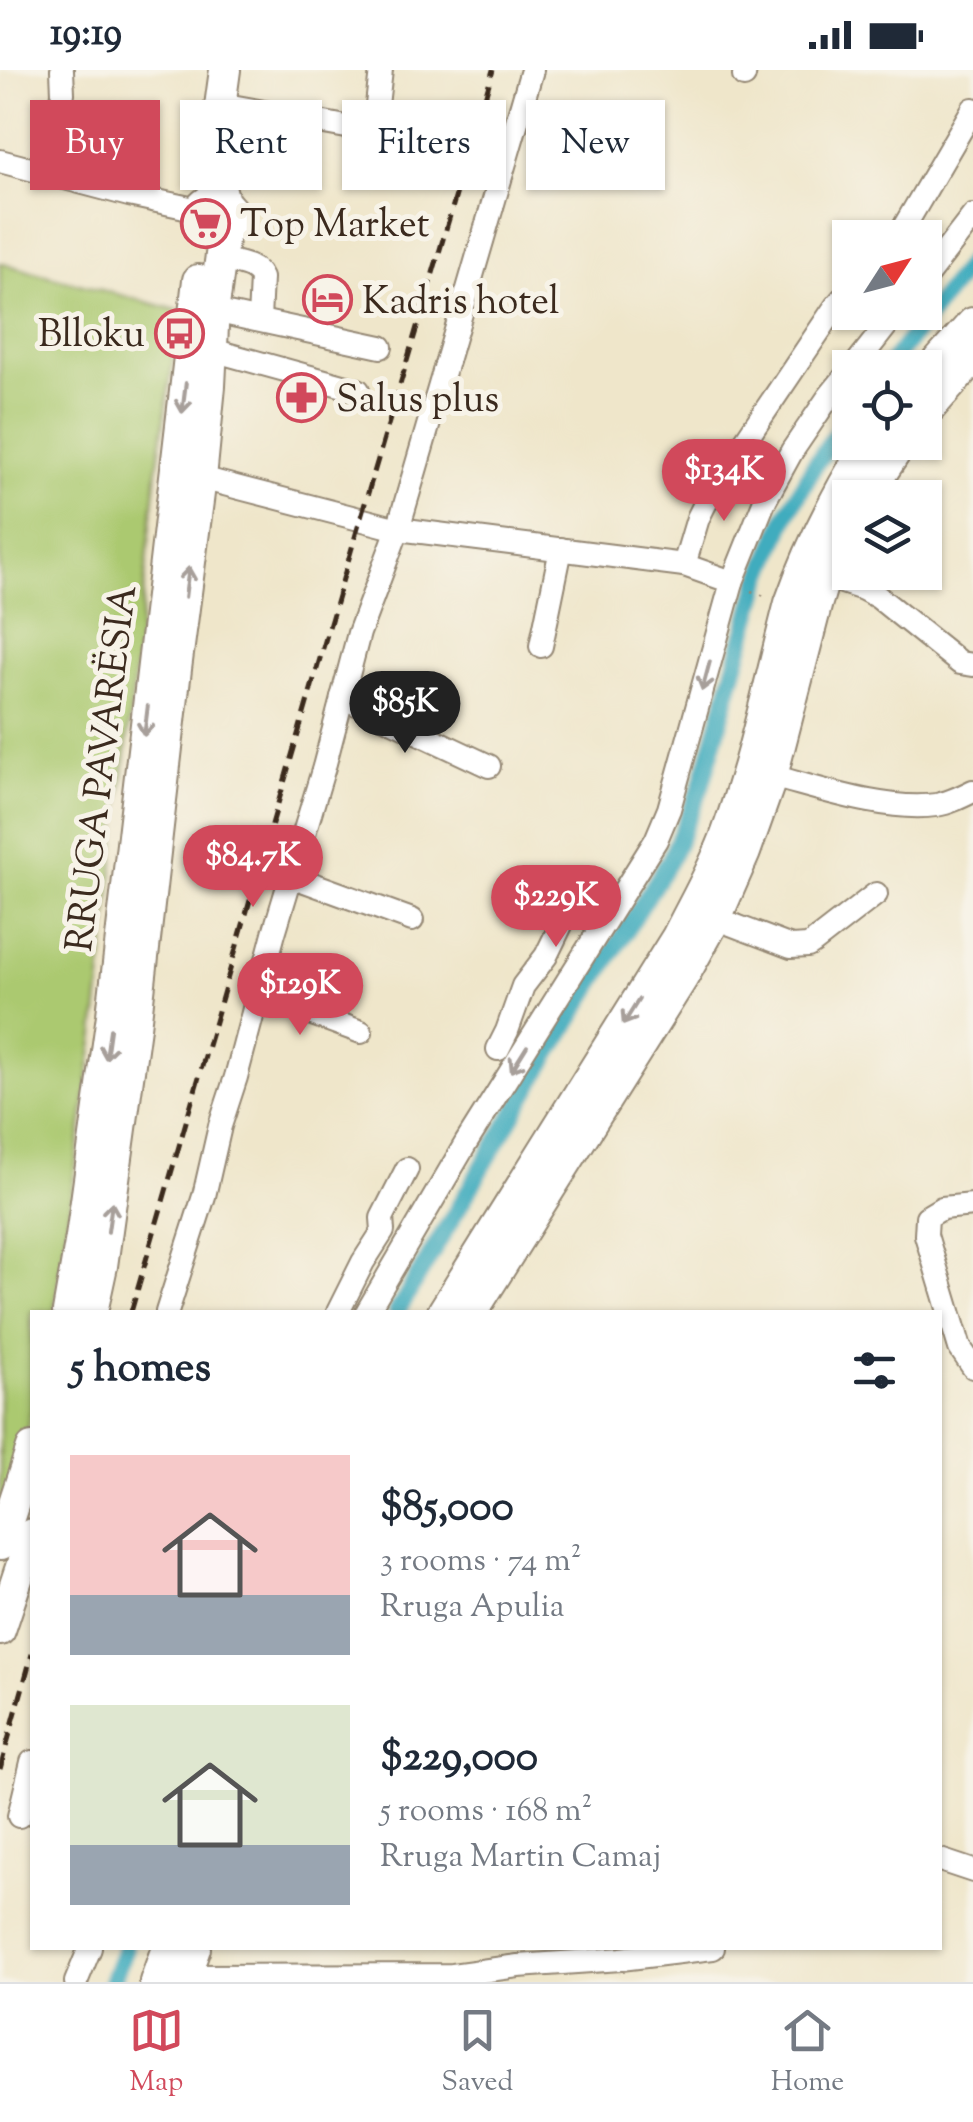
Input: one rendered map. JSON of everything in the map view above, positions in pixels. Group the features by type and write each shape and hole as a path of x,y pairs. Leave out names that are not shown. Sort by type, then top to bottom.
{"highway":[{"path":"942,359 973,324"},
{"path":"942,393 973,358"},
{"path":"445,1310 678,937 709,877 740,796 800,577 860,460"},
{"path":"473,1310 682,977 714,918 751,834 832,559"}],"main road":[{"name":"RRUGA PAVARËSIA","path":"220,100 224,70"},
{"name":"RRUGA PAVARËSIA","path":"92,1310 121,1140 201,478 214,311 213,190"},
{"name":"RRUGA PAVARËSIA","path":"68,1310 112,1015 195,302 213,223"},
{"path":"0,1630 12,1542 30,1457"}],"street":[{"path":"62,70 62,100"},
{"path":"378,100 381,70"},
{"path":"506,157 532,70"},
{"path":"909,220 973,110"},
{"path":"0,161 30,169"},
{"path":"107,190 213,223 259,272 258,320"},
{"path":"168,1310 204,1196 220,1126 360,632 398,528 496,190"},
{"path":"942,256 973,216"},
{"path":"214,311 381,347"},
{"path":"684,565 698,518 712,490 832,312"},
{"path":"866,350 882,330"},
{"path":"212,350 358,390"},
{"path":"369,1310 466,1144 656,840 740,586 764,500 832,393"},
{"path":"201,478 398,528 684,565 740,586"},
{"path":"540,646 561,549"},
{"path":"824,576 878,597 960,663 973,664"},
{"path":"342,698 489,766"},
{"path":"770,776 898,804 938,805 973,791"},
{"path":"291,876 412,920"},
{"path":"498,1050 522,986 546,956 562,925 571,887"},
{"path":"714,918 800,948 814,942 876,894"},
{"path":"562,925 592,940"},
{"path":"258,994 361,1032"},
{"path":"339,1310 383,1231 382,1218 407,1169"},
{"path":"973,1205 942,1208 927,1217 924,1224 960,1348 973,1366"},
{"path":"383,1231 407,1244"},
{"path":"20,1816 30,1771"},
{"path":"942,1861 973,1871"},
{"path":"76,1982 89,1950"},
{"path":"177,1967 456,1978 518,1966 696,1950"}],"path":[{"path":"740,586 776,600"}],"green space":[{"path":"0,263 180,311 157,469 95,1034 54,1310 30,1310 30,1417 18,1467 0,1515"}],"waterway":[{"path":"901,350 973,259"},
{"path":"398,1310 670,859 701,787 760,581 786,517 832,440"},
{"path":"112,1982 124,1950"}],"railway":[{"path":"132,1310 493,70"},
{"path":"0,1769 30,1661"}],"place":[{"name":"Top Market","path":"205,223"},
{"name":"Kadris hotel","path":"327,300"},
{"name":"Blloku","path":"180,333"},
{"name":"Salus plus","path":"301,398"}]}
